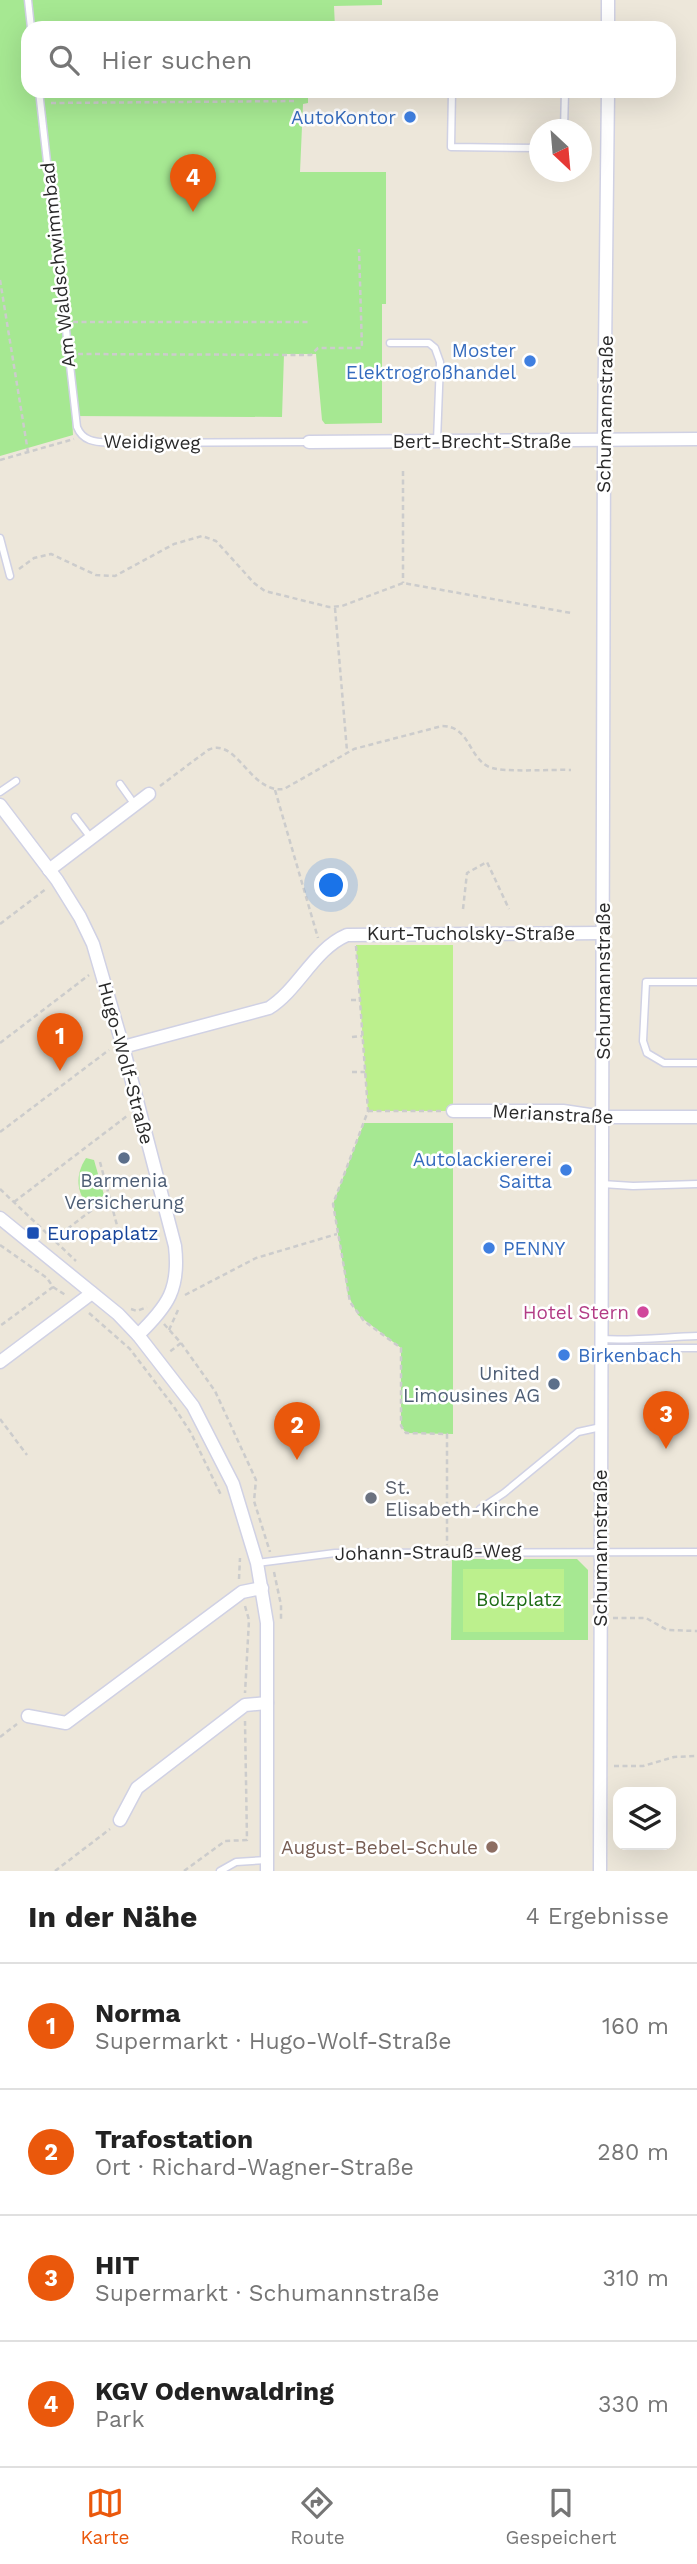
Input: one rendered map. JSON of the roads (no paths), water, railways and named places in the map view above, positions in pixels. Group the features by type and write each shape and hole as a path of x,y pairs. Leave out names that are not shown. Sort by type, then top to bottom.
{"street":[{"path":"608,0 608,21"},
{"name":"Schumannstraße","path":"600,1871 607,98"},
{"name":"Bert-Brecht-Straße","path":"309,442 697,439"},
{"path":"53,875 91,838 149,794"},
{"name":"Hugo-Wolf-Straße","path":"0,805 53,875 86,930 131,1079 177,1263 168,1301 138,1335"},
{"name":"Kurt-Tucholsky-Straße","path":"122,1047 270,1008 284,997 338,939 355,934 602,933"},
{"name":"Merianstraße","path":"453,1111 562,1111 603,1117 697,1117"},
{"path":"0,1218 118,1314 138,1335 175,1381 206,1428 233,1483 257,1563 268,1636 267,1866"},
{"path":"0,1362 92,1293"},
{"path":"27,1716 66,1723 242,1592 262,1588"},
{"path":"120,1820 137,1788 245,1704 267,1703"}],"lane":[{"path":"28,0 31,21"},
{"name":"Am Waldschwimmbad","path":"40,98 77,427 82,437"},
{"path":"452,98 451,147 529,148"},
{"path":"564,119 565,98"},
{"path":"390,342 429,343 439,355 438,441"},
{"name":"Weidigweg","path":"82,437 103,443 309,442"},
{"path":"0,538 10,576"},
{"path":"0,792 16,781"},
{"path":"120,784 135,805"},
{"path":"75,817 91,838"},
{"path":"697,982 646,982 643,1041 647,1053 664,1063 697,1063"},
{"path":"603,1184 697,1184"},
{"path":"601,1343 648,1337 697,1336"},
{"path":"601,1343 697,1348"},
{"path":"480,1509 504,1493 578,1432 601,1427"},
{"name":"Johann-Strauß-Weg","path":"257,1563 326,1553 697,1552"},
{"path":"220,1871 236,1862 267,1866"}],"place":[{"name":"AutoKontor","path":"410,117"},
{"name":"KGV Odenwaldring","path":"193,212"},
{"name":"Moster Elektrogroßhandel","path":"530,361"},
{"name":"Norma","path":"60,1071"},
{"name":"Barmenia Versicherung","path":"124,1158"},
{"name":"Autolackiererei Saitta","path":"566,1170"},
{"name":"Europaplatz","path":"33,1233"},
{"name":"PENNY","path":"489,1248"},
{"name":"Hotel Stern","path":"643,1312"},
{"name":"Birkenbach","path":"564,1355"},
{"name":"United Limousines AG","path":"554,1384"},
{"name":"HIT","path":"666,1449"},
{"name":"Trafostation","path":"297,1460"},
{"name":"St. Elisabeth-Kirche","path":"371,1498"},
{"name":"August-Bebel-Schule","path":"492,1847"}],"park label":[{"name":"Bolzplatz","path":"519,1599"}]}
